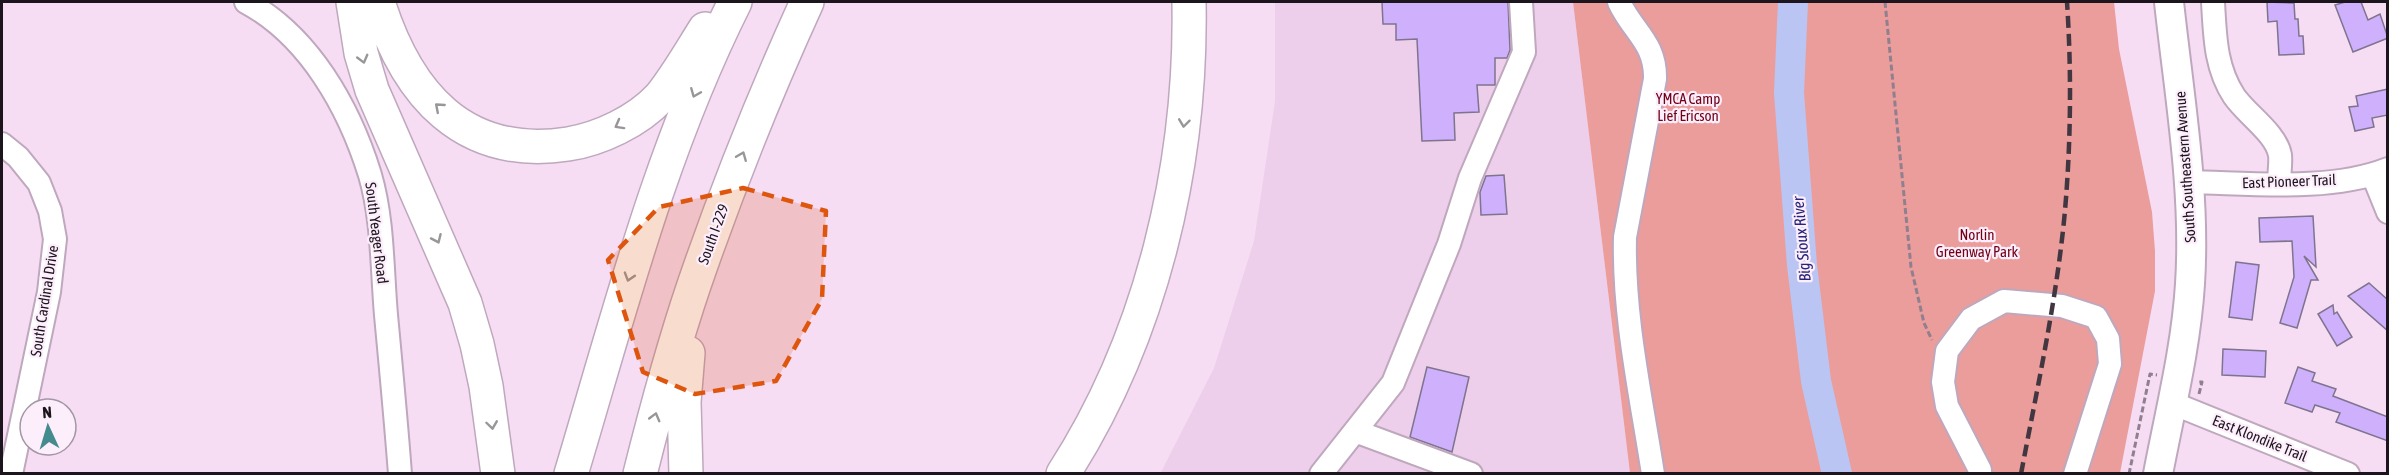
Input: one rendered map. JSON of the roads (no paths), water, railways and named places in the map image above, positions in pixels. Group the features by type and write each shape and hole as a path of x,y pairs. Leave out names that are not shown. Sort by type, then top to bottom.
{"highway":[{"path":"353,2 361,53 372,90 465,303 486,386 498,474"},
{"path":"378,2 395,47 424,94 458,123 480,136 522,147 582,142 621,125 659,98 722,2"},
{"path":"397,2 404,48 412,76"},
{"path":"571,474 636,254 688,110 717,38 735,2"},
{"name":"South I-229","path":"640,474 662,388 693,286 763,104 807,2"},
{"path":"1063,474 1099,409 1119,365 1143,301 1167,221 1177,169 1188,86 1189,2"},
{"path":"1087,474 1111,430 1148,350 1179,260 1201,160 1211,28 1210,2"},
{"path":"686,474 684,402 689,347 700,290 721,211"}],"main road":[{"name":"South Southeastern Avenue","path":"2158,474 2186,322 2190,283 2189,182 2169,2"}],"street":[{"name":"South Yeager Road","path":"246,2 260,9 302,47 335,91 354,132 370,176 378,225 400,474"},
{"path":"1321,474 1393,383 1449,243 1470,178 1524,52 1521,2"},
{"path":"1619,2 1627,17 1650,46 1656,63 1655,79 1625,237 1624,259 1629,310 1653,474"},
{"path":"2214,2 2216,52 2219,65 2234,96 2269,134 2280,154 2279,183"},
{"name":"South Cardinal Drive","path":"2,144 18,157 39,183 50,211 55,239 49,292 11,474"},
{"path":"2380,172 2388,212"},
{"name":"East Pioneer Trail","path":"2189,182 2325,183 2380,172"},
{"path":"1980,474 1947,405 1943,382 1947,351 1971,319 2004,301 2062,306 2097,317 2108,339 2110,364 2075,474"},
{"name":"East Klondike Trail","path":"2172,403 2348,474"},
{"path":"1355,430 1471,474"}],"waterway":[{"name":"Big Sioux River","path":"1793,2 1789,93 1802,265 1816,381 1837,474"}],"railway":[{"path":"2021,474 2048,329 2064,220 2070,116 2067,2"}],"park label":[{"name":"YMCA Camp Lief Ericson","path":"1688,106"},
{"name":"Norlin Greenway Park","path":"1977,242"}]}
